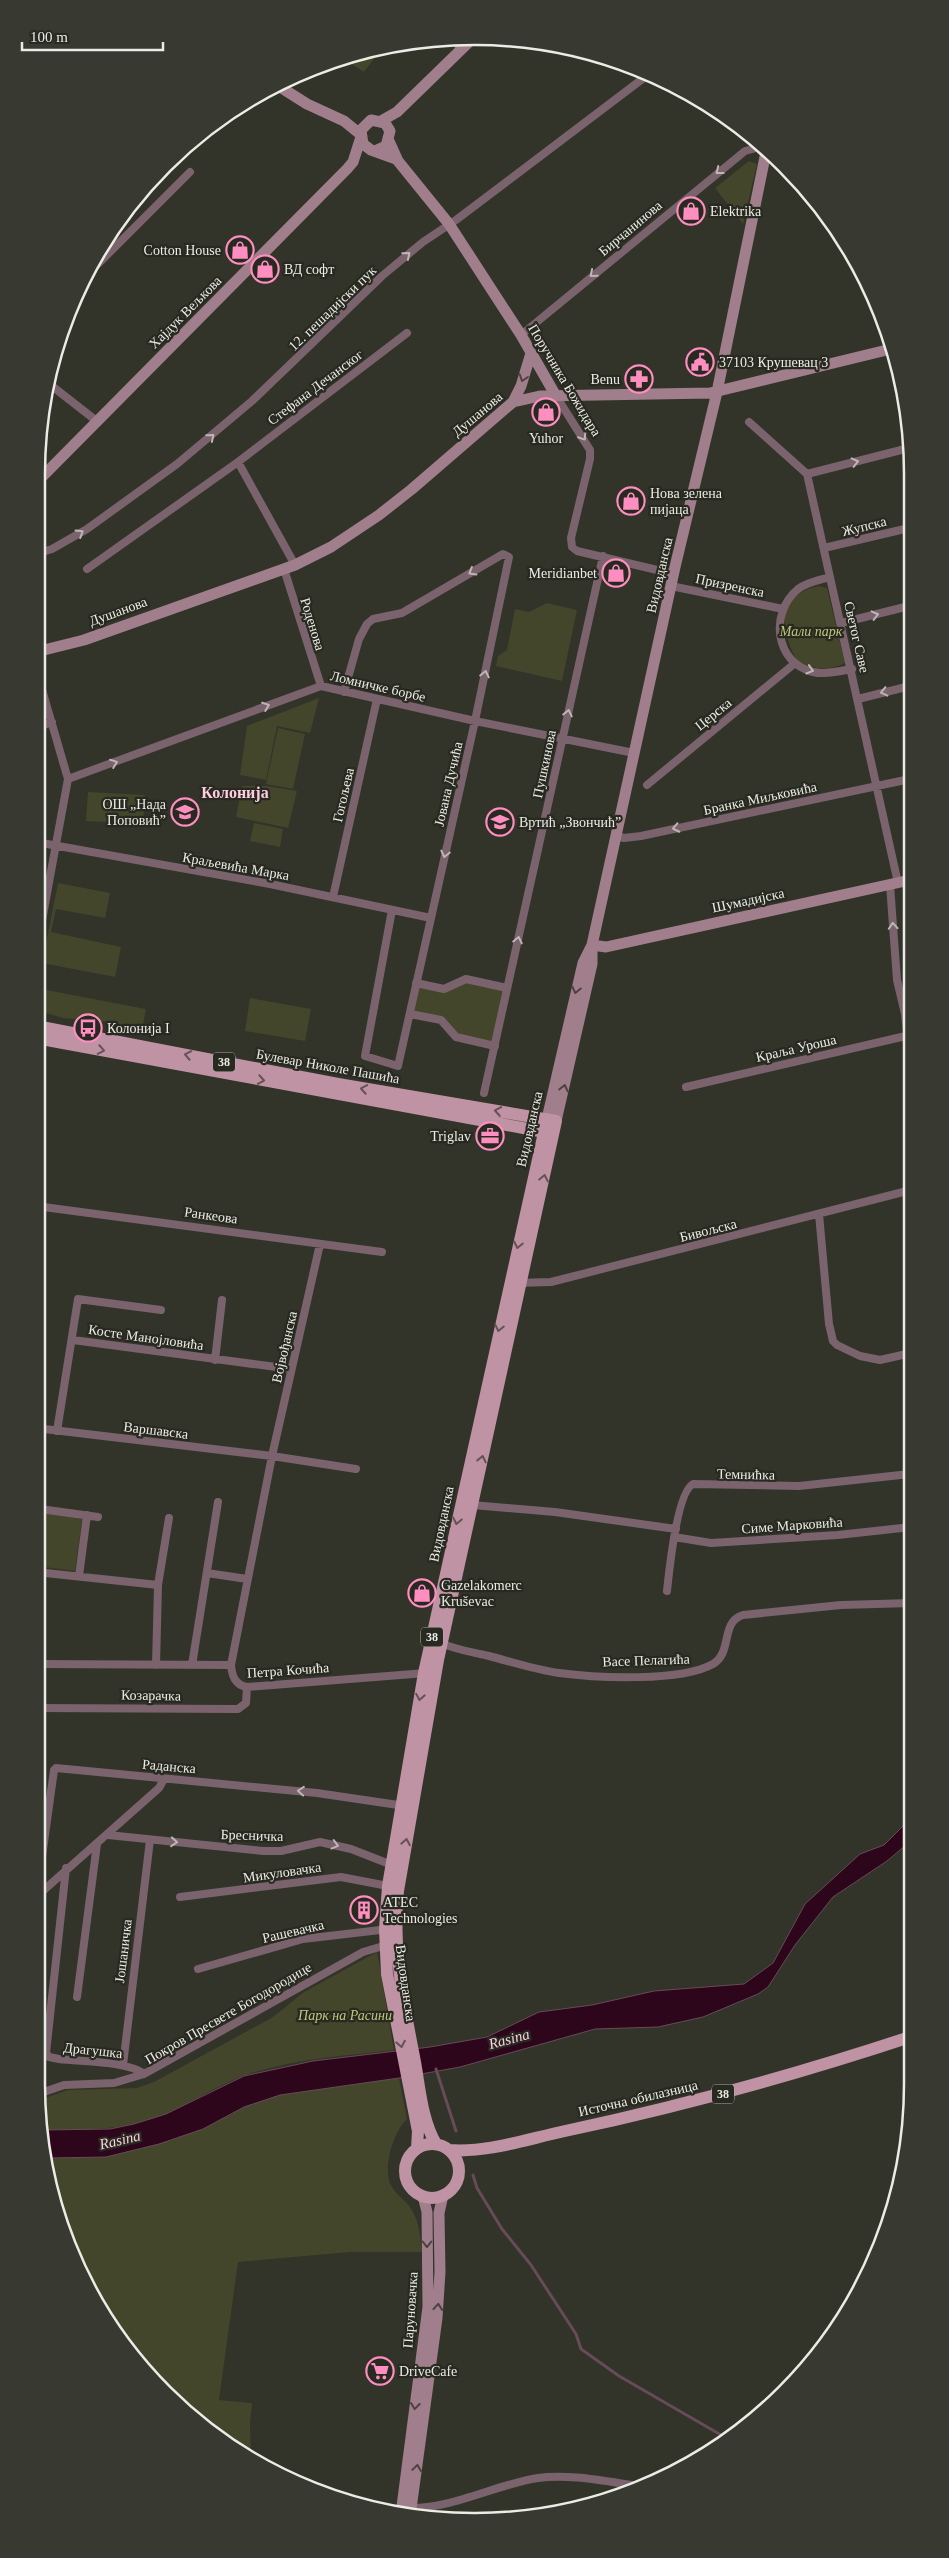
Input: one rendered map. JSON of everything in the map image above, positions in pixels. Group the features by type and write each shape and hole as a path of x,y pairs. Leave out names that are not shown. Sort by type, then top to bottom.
{"main road":[{"path":"344,121 381,121 398,112 465,45"},
{"path":"284,90 307,104 344,121 360,137 363,144 374,150 386,146 398,112"},
{"path":"381,121 389,136"},
{"path":"360,137 367,122"},
{"name":"Поручника Божидара","path":"389,136 396,159 449,224 521,335 556,396"},
{"name":"Хајдук Вељкова","path":"353,162 360,137"},
{"name":"Поручника Божидара","path":"374,150 396,159"},
{"name":"Хајдук Вељкова","path":"45,474 353,162 374,150"},
{"name":"Видовданска","path":"420,2116 397,1995 390,1944 388,1886 406,1806 429,1674 551,1120 583,960 592,945 671,586 717,392 765,158"},
{"name":"Душанова","path":"45,650 84,640 289,567 349,536 379,515 513,402 527,398 556,396 717,392 885,350"},
{"path":"513,402 521,386 531,353"},
{"name":"Шумадијска","path":"592,945 606,947 904,882"},
{"name":"Булевар Николе Пашића","path":"45,1028 338,1084 551,1120"},
{"name":"Булевар Николе Пашића","path":"45,1040 548,1133"},
{"name":"Видовданска","path":"429,1674 441,1643 472,1505 470,1488"},
{"name":"Видовданска","path":"390,1929 399,1883 406,1806"},
{"name":"Источна обилазница","path":"449,2150 483,2149 661,2110 734,2091 904,2039"},
{"name":"38","path":"420,2116 436,2144 449,2150"},
{"name":"38","path":"417,2148 420,2116"},
{"path":"436,2144 417,2148 409,2157 405,2171 411,2188 423,2196 433,2198 443,2195"},
{"name":"Источна обилазница","path":"459,2171 465,2161 483,2149"},
{"path":"449,2150 454,2156 459,2171"},
{"name":"38","path":"443,2195 454,2185 459,2171"},
{"name":"Паруновачка","path":"407,2507 438,2318 440,2272 439,2213 443,2195"},
{"name":"Паруновачка","path":"406,2507 428,2307 427,2212 423,2196"}],"street":[{"path":"459,46 462,48"},
{"name":"12. пешадијски пук","path":"45,551 87,529 208,440 274,381 382,276 642,79"},
{"name":"Бирчанинова","path":"521,335 716,174 745,151 754,149"},
{"path":"103,260 190,172"},
{"name":"Стефана Дечанског","path":"87,568 238,462 407,333"},
{"path":"54,388 98,422"},
{"name":"Поручника Божидара","path":"556,396 590,450 590,459 571,538 572,547 577,551 674,574"},
{"path":"748,422 807,474 903,449"},
{"path":"238,462 265,514 289,567"},
{"name":"Светог Саве","path":"807,474 878,786 894,884 897,980 904,1012"},
{"name":"Жупска","path":"824,548 904,529"},
{"name":"Јована Дучића","path":"344,692 360,639 367,624 374,619 402,613 496,557 506,555 509,557 475,721 398,1066 365,1056 392,910"},
{"name":"Пушкинова","path":"484,1094 603,556"},
{"name":"Роденова","path":"289,567 321,686"},
{"path":"830,577 800,587 790,597 783,609 780,622 781,642 787,656 794,664 818,672 852,669"},
{"name":"Призренска","path":"671,586 783,609"},
{"path":"841,623 904,607"},
{"name":"Церска","path":"647,784 794,664"},
{"name":"Ломничке борбе","path":"68,779 321,686 475,721 634,753"},
{"path":"858,699 904,688"},
{"path":"45,699 68,779 45,904"},
{"name":"Гогољева","path":"333,897 377,699"},
{"path":"45,725 52,722"},
{"name":"Бранка Миљковића","path":"616,836 624,838 641,836 904,780"},
{"name":"Краљевића Марка","path":"45,843 333,897 431,918"},
{"path":"416,984 444,989 466,979 507,988"},
{"path":"410,1014 441,1020 456,1038 494,1046"},
{"name":"Краља Уроша","path":"686,1086 904,1036"},
{"name":"Бивољска","path":"515,1282 551,1282 904,1192"},
{"name":"Ранкеова","path":"45,1207 382,1252"},
{"path":"819,1214 829,1324 833,1341 841,1348 873,1359 887,1359 904,1355"},
{"name":"Војвођанска","path":"231,1665 272,1456 320,1244"},
{"name":"Косте Манојловића","path":"57,1431 73,1340 78,1299 161,1310"},
{"name":"Косте Манојловића","path":"215,1360 222,1300"},
{"name":"Косте Манојловића","path":"73,1340 291,1369"},
{"name":"Варшавска","path":"45,1429 272,1456"},
{"path":"272,1456 356,1469"},
{"name":"Темнићка","path":"667,1590 675,1533 686,1492 693,1484 792,1486 904,1475"},
{"path":"192,1665 218,1502"},
{"name":"Симе Марковића","path":"472,1505 555,1512 675,1533 711,1542 838,1535 904,1527"},
{"path":"45,1510 98,1517"},
{"path":"79,1576 87,1515"},
{"path":"156,1665 158,1585 170,1518"},
{"path":"45,1573 158,1585"},
{"path":"207,1573 247,1579"},
{"name":"Васе Пелагића","path":"441,1643 558,1672 631,1676 685,1673 701,1670 720,1658 726,1646 730,1623 736,1617 841,1605 904,1603"},
{"name":"Петра Кочића","path":"45,1664 231,1665 232,1676 237,1682 247,1687 429,1674"},
{"name":"Козарачка","path":"45,1708 238,1709 246,1703 247,1687"},
{"name":"Раданска","path":"45,1834 54,1770 59,1768 317,1793 406,1806"},
{"path":"45,1889 66,1868 108,1835 159,1788 164,1779"},
{"name":"Бресничка","path":"108,1835 263,1851 281,1851 320,1842 351,1849 392,1865"},
{"name":"Јошаничка","path":"123,2065 150,1840"},
{"path":"78,1996 97,1844"},
{"name":"Драгушка","path":"66,1868 46,2053 49,2057 59,2059 123,2065 135,2068 144,2074"},
{"name":"Микуловачка","path":"180,1897 341,1876 388,1886"},
{"name":"Рашевачка","path":"198,1969 303,1939 390,1929"},
{"name":"Покров Пресвете Богодородице","path":"45,2091 64,2084 114,2082 144,2074 301,1985 371,1948 390,1944"},
{"path":"416,2509 488,2493 539,2478 628,2484"}],"green space":[{"path":"375,57 364,72 351,64"},
{"path":"749,161 757,164 743,224 715,188"},
{"name":"Мали парк","path":"819,586 827,588 845,663 828,668 810,667 799,663 792,651 785,628 785,616 795,597 805,590"},
{"path":"547,603 577,610 562,681 496,666 498,656 507,650 515,609 529,612"},
{"path":"319,698 310,733 277,726 266,780 240,775 247,726"},
{"path":"278,728 305,734 293,789 266,784"},
{"path":"242,786 267,786 297,791 288,828 236,817"},
{"path":"88,792 145,795 143,824 86,821"},
{"path":"254,823 283,829 280,847 250,841"},
{"path":"58,883 110,893 105,918 56,909 51,932 121,947 115,977 45,964 45,948"},
{"path":"466,979 507,988 495,1046 456,1037 441,1020 410,1014 416,983 444,989"},
{"path":"45,990 146,1009 141,1036 109,1022 63,1018 45,1013"},
{"path":"250,998 311,1009 305,1041 245,1031"},
{"path":"45,1513 82,1519 75,1571 45,1567"},
{"name":"Парк на Расини","path":"377,1952 394,2050 318,2059 261,2070 224,2084 168,2113 138,2123 107,2128 48,2130 45,2098 68,2090 137,2088 154,2082 273,2017 304,1992"},
{"path":"399,2078 407,2119 402,2124 390,2151 388,2161 389,2180 394,2191 414,2214 419,2228 422,2252 350,2252 238,2262 219,2400 252,2403 251,2450 213,2424 171,2387 152,2367 117,2322 89,2273 78,2248 60,2195 52,2158 106,2157 203,2129 244,2107 280,2095"}],"water":[{"name":"Rasina","path":"904,1825 904,1847 887,1861 833,1897 795,1945 768,1987 758,1994 703,2017 658,2027 595,2029 460,2067 280,2095 244,2107 203,2129 159,2144 106,2157 52,2158 48,2130 110,2129 134,2124 166,2114 244,2076 313,2061 430,2047 487,2037 539,2012 592,2005 654,1991 744,1984 773,1963 805,1904 860,1854 884,1845"}],"waterway":[{"path":"436,2069 456,2131"},
{"path":"473,2175 477,2188 502,2229 531,2265 576,2334 581,2349 619,2376 721,2435"}],"place":[{"name":"Elektrika","path":"691,211"},
{"name":"Cotton House","path":"240,250"},
{"name":"ВД софт","path":"265,269"},
{"name":"37103 Крушевац 3","path":"700,362"},
{"name":"Benu","path":"639,379"},
{"name":"Yuhor","path":"546,412"},
{"name":"Нова зелена пијаца","path":"631,501"},
{"name":"Meridianbet","path":"616,573"},
{"name":"ОШ „Нада Поповић”","path":"185,812"},
{"name":"Вртић „Звончић”","path":"500,822"},
{"name":"Колонија I","path":"88,1028"},
{"name":"Triglav","path":"490,1136"},
{"name":"Gazelakomerc Kruševac","path":"422,1593"},
{"name":"ATEC Technologies","path":"364,1910"},
{"name":"DriveCafe","path":"380,2371"}],"district":[{"name":"Колонија","path":"235,792"}]}
